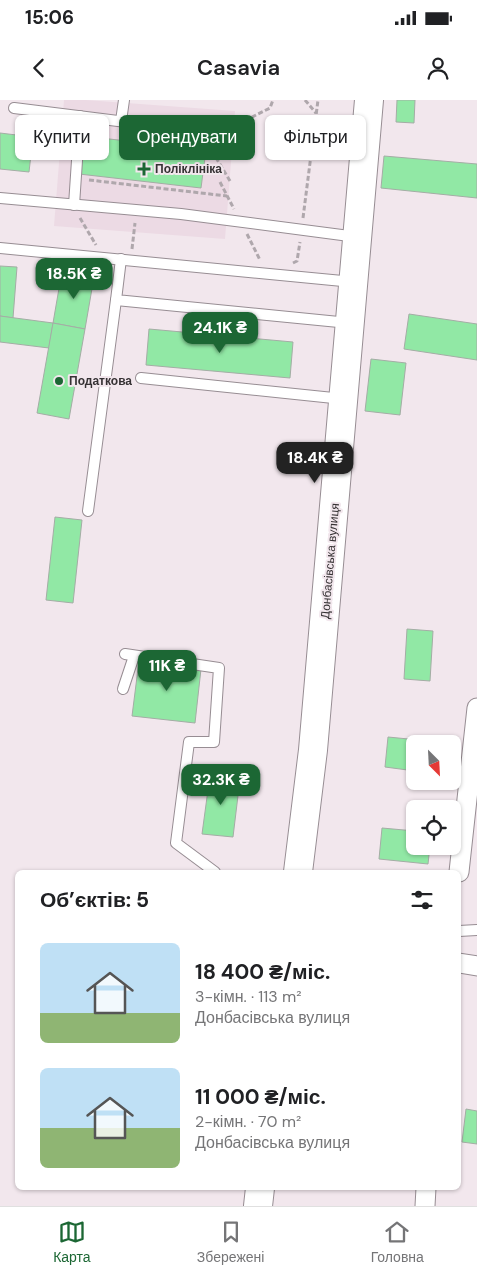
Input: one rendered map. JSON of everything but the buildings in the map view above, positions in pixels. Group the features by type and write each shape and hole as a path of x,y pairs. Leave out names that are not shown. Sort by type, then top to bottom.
{"street":[{"name":"Донбасівська вулиця","path":"298,870 313,750 370,100"},
{"path":"459,870 477,708"},
{"path":"461,963 477,966"},
{"path":"258,1206 260,1190"},
{"path":"425,1206 426,1190"}],"lane":[{"path":"122,115 124,100"},
{"path":"14,108 72,115"},
{"path":"76,209 78,160"},
{"path":"0,198 76,209 180,214 358,237"},
{"path":"0,248 354,282"},
{"path":"88,511 121,260"},
{"path":"116,300 350,323"},
{"path":"141,378 344,399"},
{"path":"123,690 129,655 219,668 214,742 189,742 176,843 212,870"},
{"path":"461,931 477,930"}],"path":[{"path":"254,115 270,108 272,100"},
{"path":"305,100 316,114"},
{"path":"302,221 318,100"},
{"path":"217,160 230,181"},
{"path":"88,180 227,196"},
{"path":"76,209 98,248"},
{"path":"132,249 135,220"},
{"path":"297,261 300,241"}],"shaded area":[{"name":"Поліклініка","path":"64,100 235,111 235,115 119,115 119,160 231,160 225,239 54,226 59,160 109,160 109,115 63,115"}],"place":[{"name":"Поліклініка","path":"144,169"},
{"name":"Податкова","path":"59,381"}]}
